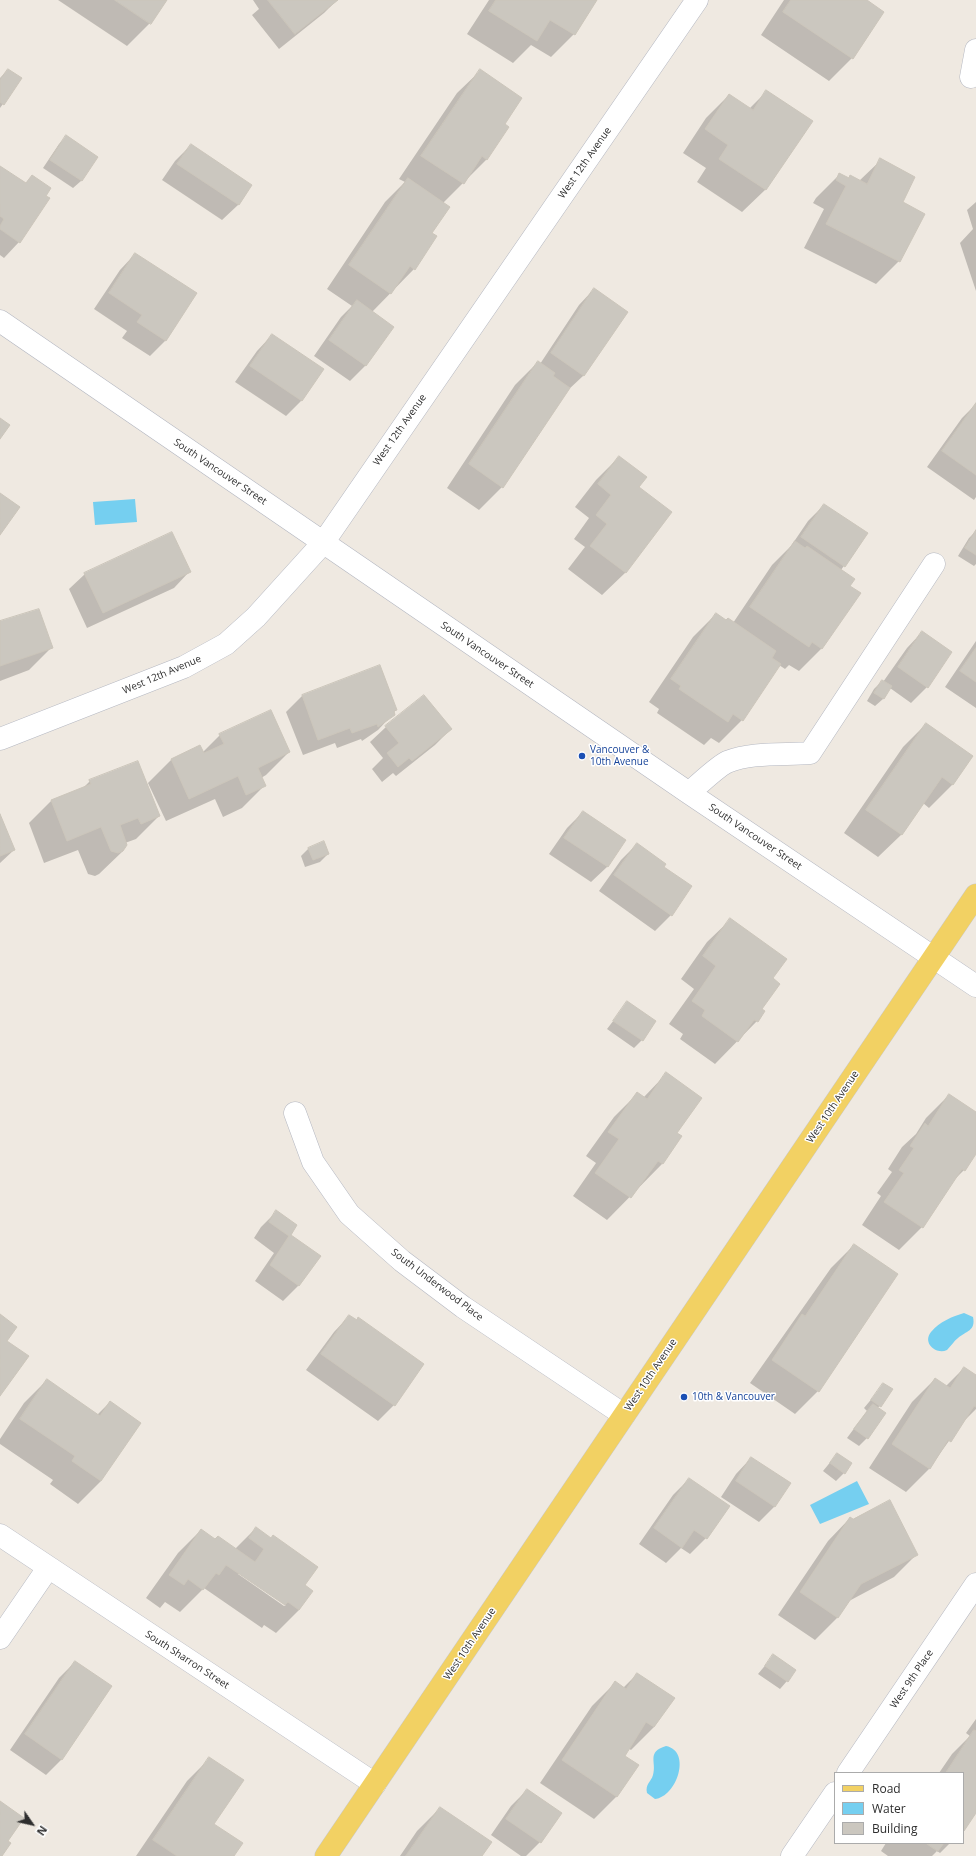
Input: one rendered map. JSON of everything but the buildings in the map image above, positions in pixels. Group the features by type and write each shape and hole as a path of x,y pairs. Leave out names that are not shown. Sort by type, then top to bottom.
{"main road":[{"name":"West 10th Avenue","path":"326,1856 976,895"}],"street":[{"name":"West 12th Avenue","path":"0,739 184,668 226,644 256,617 323,543 697,0"},
{"path":"971,77 976,50"},
{"name":"South Vancouver Street","path":"0,321 689,793 976,986"},
{"path":"689,793 726,763 760,756 810,753 934,564"},
{"name":"South Underwood Place","path":"295,1113 313,1162 349,1214 402,1260 463,1307 624,1415"},
{"name":"South Sharron Street","path":"0,1535 375,1784"},
{"path":"0,1638 48,1568"},
{"name":"West 9th Place","path":"849,1772 976,1584"},
{"path":"792,1856 834,1794"}],"water":[{"path":"135,499 137,522 95,525 93,502"},
{"path":"964,1313 973,1317 974,1322 970,1330 957,1339 947,1350 939,1351 929,1344 929,1336 938,1325"},
{"path":"857,1481 869,1504 820,1524 810,1505"},
{"path":"666,1746 674,1750 678,1756 680,1764 678,1774 670,1791 655,1799 647,1793 647,1785 653,1775 654,1754 660,1748"}],"place":[{"name":"Vancouver & 10th Avenue","path":"582,756"},
{"name":"10th & Vancouver","path":"684,1397"}]}
